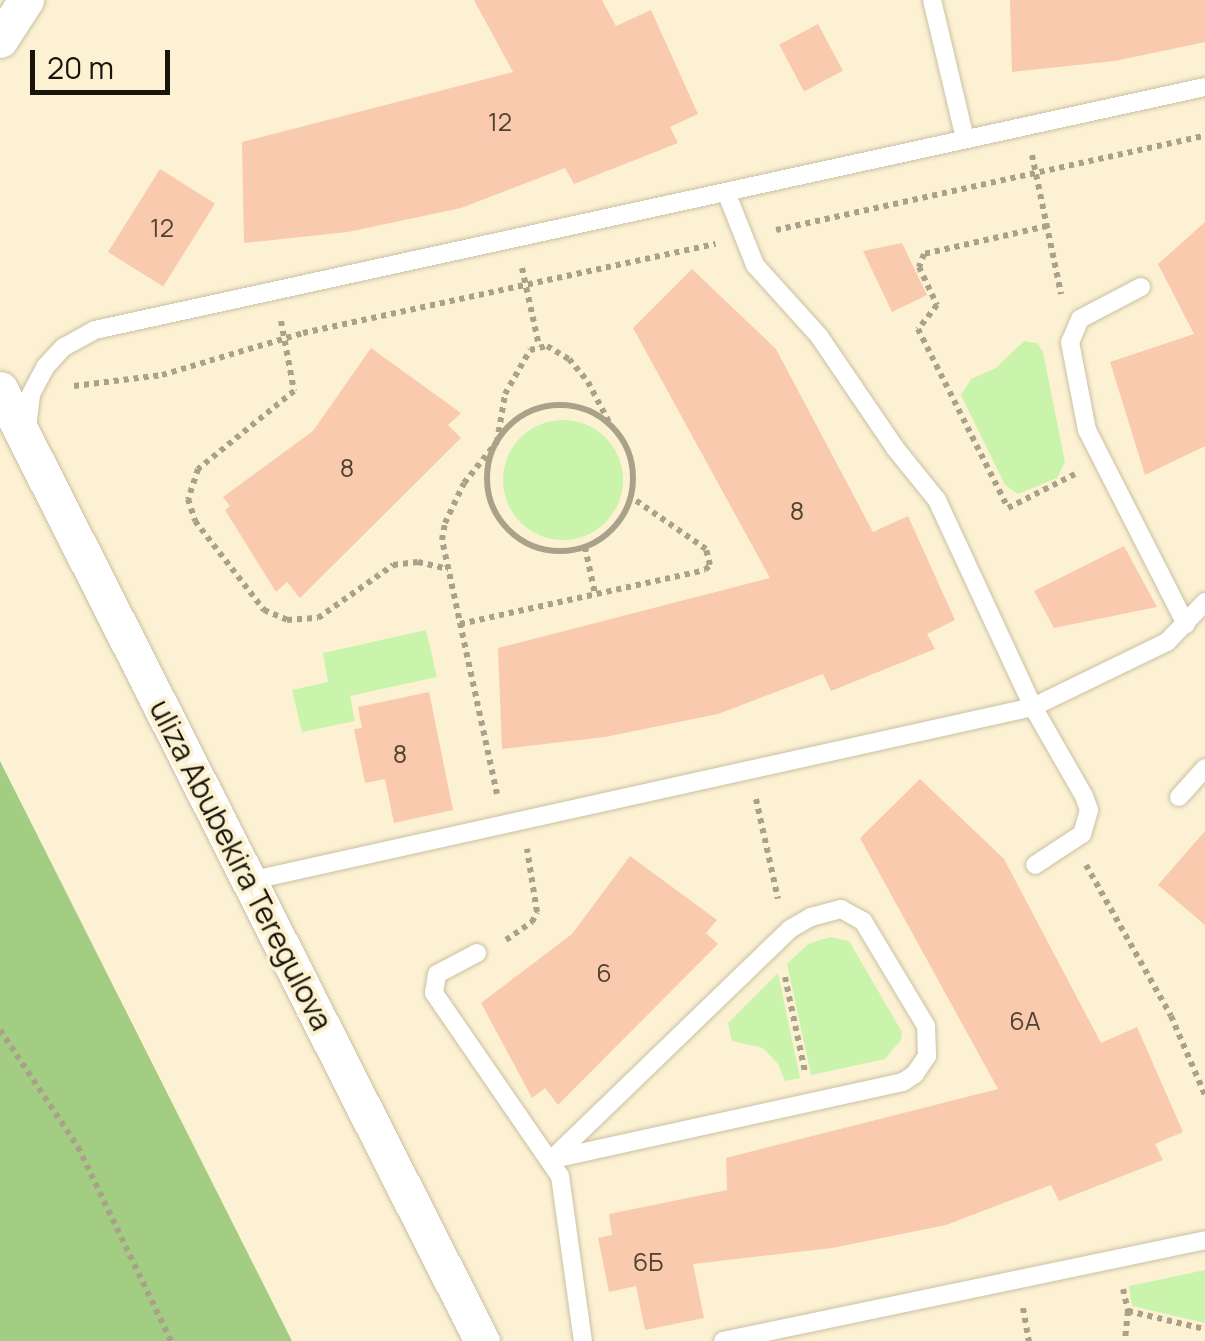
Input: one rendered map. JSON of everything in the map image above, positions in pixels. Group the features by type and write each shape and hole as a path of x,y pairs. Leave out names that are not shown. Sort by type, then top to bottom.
{"street":[{"path":"0,40 26,0"},
{"name":"uliza Abubekira Teregulova","path":"16,392 26,440 482,1341"}],"lane":[{"path":"932,0 964,139"},
{"path":"16,392 54,357 96,330 1205,87"},
{"path":"726,192 754,265 819,336 895,448 938,500 1034,708 1089,810 1088,822 1074,843 1035,865"},
{"path":"1141,287 1086,314 1076,323 1070,340 1085,424 1186,624"},
{"path":"249,881 1034,708 1157,648 1205,602"},
{"path":"1179,797 1205,768"},
{"path":"841,908 856,915 928,1035 922,1065 903,1082 552,1160 782,938 823,912 841,908"},
{"path":"477,953 437,974 434,993 552,1160 562,1183 582,1341"},
{"path":"723,1341 1205,1240"}],"path":[{"path":"16,392 162,375 303,334 1205,136"},
{"path":"1039,188 1070,340"},
{"path":"1046,226 922,256 919,266 937,305 932,316 920,322 918,334 1008,508 1103,460"},
{"path":"530,305 540,346"},
{"path":"540,346 554,348 578,369 610,424 626,445 633,471 631,497 606,535 585,547 560,551 534,546 505,524 488,491 488,466 510,382 524,356 540,346"},
{"path":"290,360 295,383 292,395 206,463 193,479 190,510 206,536 264,610 287,620 318,618 393,565 418,562 448,570"},
{"path":"504,824 442,540 445,523 464,482 513,421 549,406 588,410 610,424"},
{"path":"460,624 704,570 710,565 706,550 631,497"},
{"path":"585,547 595,594"},
{"path":"756,800 812,1103"},
{"path":"1074,843 1164,1001 1205,1095"},
{"path":"477,953 532,922 539,902 528,853"},
{"path":"0,1030 78,1147 171,1341"},
{"path":"1117,1258 1128,1311 1125,1341"},
{"path":"1128,1311 1205,1330"}],"green space":[{"path":"1024,341 1037,343 1043,352 1065,462 1057,478 1018,494 1005,485 961,395 971,379 996,368"},
{"path":"563,420 586,425 605,438 618,457 623,480 618,503 605,522 586,535 563,540 540,535 521,522 508,503 503,480 508,457 521,438 540,425"},
{"path":"426,630 437,677 350,696 355,721 302,732 292,690 328,682 323,653"},
{"path":"0,761 292,1341 0,1341"},
{"path":"830,937 849,941 902,1032 901,1040 885,1059 811,1075 787,964 808,944"},
{"path":"778,973 800,1078 785,1081 778,1064 763,1048 732,1041 728,1023"},
{"path":"1205,1270 1205,1323 1132,1306 1129,1286"}],"building":[{"path":"474,0 602,0 616,26 651,10 698,114 670,127 678,143 574,184 565,168 461,208 348,232 244,243 242,142 513,72"},
{"path":"1010,0 1205,0 1205,42 1115,61 1012,72"},
{"path":"818,24 843,71 804,91 779,45"},
{"path":"160,169 215,203 163,287 108,252"},
{"path":"1205,222 1205,446 1145,475 1110,362 1194,334 1158,264"},
{"path":"902,243 927,295 892,312 863,251"},
{"path":"692,269 776,349 873,532 908,516 955,620 927,634 935,649 831,691 823,674 718,714 605,737 502,749 498,648 770,578 633,328"},
{"path":"371,348 461,413 448,425 461,438 300,598 287,582 276,592 225,510 230,506 223,497 313,431"},
{"path":"1124,546 1157,607 1054,628 1034,591"},
{"path":"429,692 453,810 394,823 385,779 365,783 354,729 362,728 358,707"},
{"path":"920,779 1004,859 1101,1043 1137,1027 1183,1132 1155,1144 1163,1160 1059,1201 1051,1185 946,1225 832,1248 693,1264 704,1318 645,1330 636,1286 609,1292 598,1238 612,1235 609,1214 727,1190 726,1158 998,1089 860,838"},
{"path":"1205,831 1205,925 1158,885"},
{"path":"630,856 717,920 706,933 718,944 558,1105 545,1088 532,1098 481,1003 572,934"}]}
